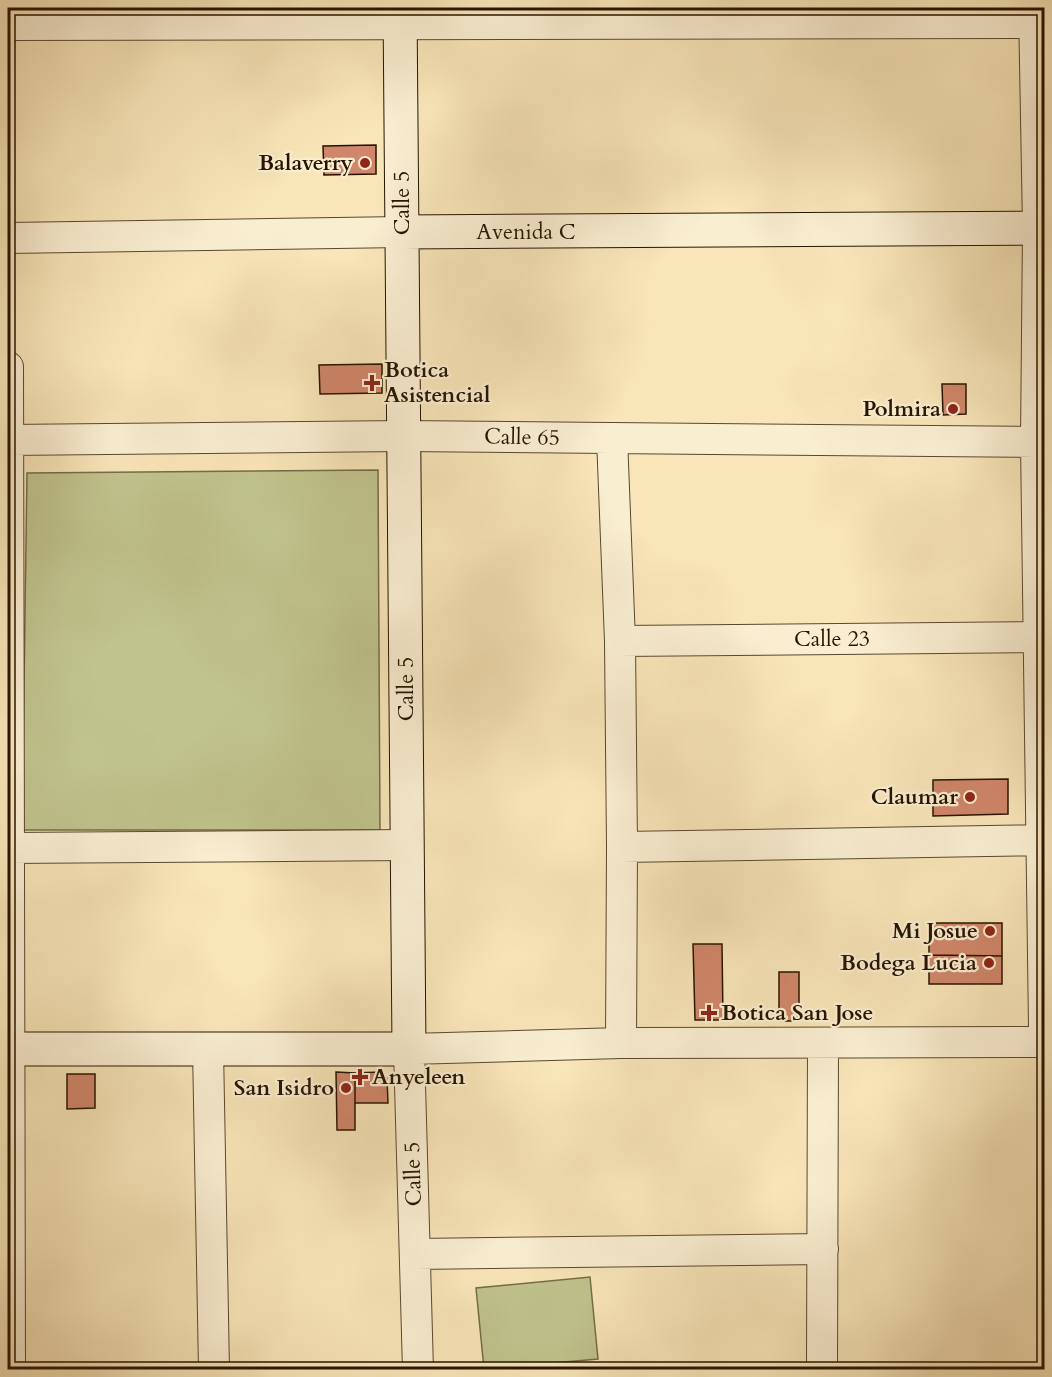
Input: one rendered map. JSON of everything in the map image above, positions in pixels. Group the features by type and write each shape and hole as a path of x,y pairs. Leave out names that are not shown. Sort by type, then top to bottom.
{"street":[{"path":"8,25 202,16 1034,15 1041,228 1036,442 1042,638 1044,1028"},
{"name":"Calle 5","path":"400,16 409,1049 418,1370"},
{"name":"Avenida C","path":"8,238 402,232 1041,228"},
{"path":"8,367 10,1370"},
{"name":"Calle 65","path":"8,440 404,436 1036,442"},
{"path":"612,438 620,641 621,1043"},
{"name":"Calle 23","path":"620,641 1042,638"},
{"path":"622,847 1043,840"},
{"path":"8,848 407,845"},
{"path":"9,1049 409,1049 621,1043 1044,1042"},
{"path":"822,1370 823,1043"},
{"path":"208,1049 214,1370"},
{"path":"416,1254 823,1249"}],"green space":[{"path":"378,470 380,830 22,830 27,473"},
{"path":"590,1277 598,1359 484,1369 476,1288"}],"building":[{"path":"348,8 376,8 376,11 348,11"},
{"path":"376,145 376,174 324,175 323,146"},
{"path":"382,364 382,393 320,394 319,365"},
{"path":"942,384 966,384 966,414 943,415"},
{"name":"Claumar","path":"1008,779 1008,814 933,816 933,780"},
{"path":"929,923 1002,923 1002,956 929,955"},
{"path":"693,944 722,944 723,1020 695,1020"},
{"path":"929,955 1002,956 1002,984 929,984"},
{"path":"779,972 799,972 799,1021 779,1021"},
{"name":"San Isidro","path":"336,1072 355,1073 355,1130 337,1130"},
{"path":"381,1072 387,1078 388,1103 355,1103 355,1073"},
{"path":"67,1074 95,1074 95,1108 67,1109"}],"place":[{"name":"Balaverry","path":"365,163"},
{"name":"Botica Asistencial","path":"372,383"},
{"name":"Polmira","path":"953,409"},
{"name":"Claumar","path":"970,797"},
{"name":"Mi Josue","path":"990,931"},
{"name":"Bodega Lucia","path":"989,963"},
{"name":"Botica San Jose","path":"709,1013"},
{"name":"Anyeleen","path":"360,1077"},
{"name":"San Isidro","path":"346,1088"}]}
